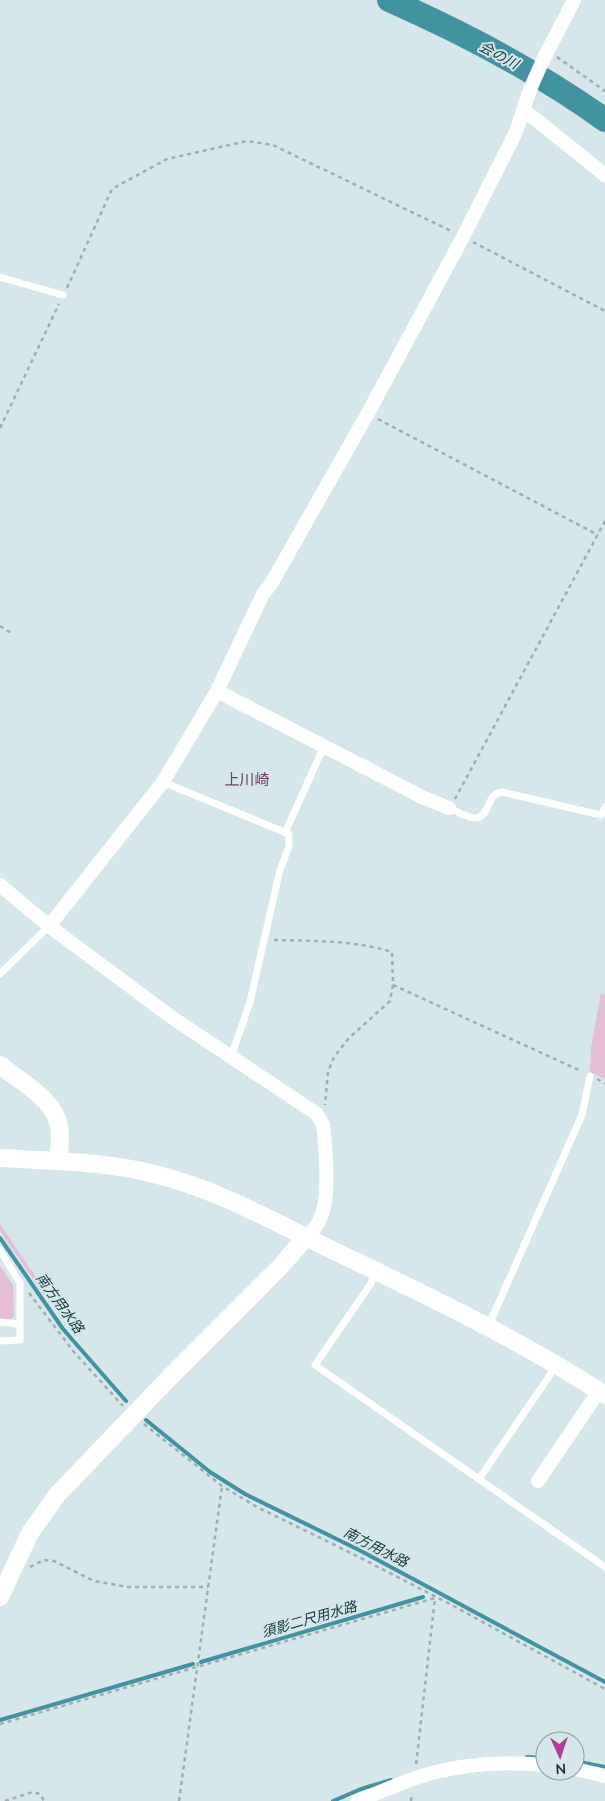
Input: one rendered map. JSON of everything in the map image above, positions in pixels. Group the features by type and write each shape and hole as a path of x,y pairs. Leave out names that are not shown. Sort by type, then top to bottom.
{"street":[{"path":"50,926 163,782 217,691 263,594 271,584 368,413 463,237 516,132 531,85 574,0"},
{"path":"523,111 605,175"},
{"path":"217,691 422,797 449,808"},
{"path":"0,886 174,1019 313,1111 323,1125 326,1196 321,1218 314,1230 280,1267 132,1415 57,1495 30,1533 0,1597"},
{"path":"0,1065 43,1099 53,1110 59,1125 59,1161"},
{"path":"0,1158 59,1161 128,1168 179,1181 238,1204 306,1237 556,1364 602,1393 538,1481"},
{"path":"356,1801 414,1779 465,1766 535,1765"},
{"path":"585,1771 605,1776"}],"lane":[{"path":"0,277 64,295"},
{"path":"285,833 324,746"},
{"path":"163,782 289,834 290,837 289,846 280,870 250,1002 231,1057"},
{"path":"449,808 473,818 478,818 483,814 492,795 496,792 601,816 605,807"},
{"path":"0,974 50,926"},
{"path":"488,1328 582,1116 590,1076"},
{"path":"0,1250 20,1282 20,1340 0,1341"},
{"path":"376,1271 370,1285 315,1365 605,1566"},
{"path":"0,1322 19,1324"},
{"path":"479,1479 556,1364"}],"path":[{"path":"549,51 605,91"},
{"path":"0,428 112,190 167,159 247,141 273,145 463,237 605,311"},
{"path":"368,413 598,535"},
{"path":"449,808 605,521"},
{"path":"0,626 13,634"},
{"path":"265,940 342,942 373,946 392,952 393,985 390,1001 349,1038 334,1056 328,1072 324,1109 319,1117"},
{"path":"393,985 605,1083"},
{"path":"20,1282 94,1375 132,1415 222,1486 257,1507 456,1608 605,1689"},
{"path":"179,1801 222,1486"},
{"path":"15,1564 28,1568 44,1560 54,1561 94,1581 128,1587 208,1587"},
{"path":"0,1724 435,1598"},
{"path":"411,1801 435,1598"},
{"path":"5,1801 33,1792 40,1794 44,1801"}],"shaded area":[{"path":"601,993 605,995 605,1079 590,1072 591,1048"},
{"path":"0,1224 46,1292 44,1295 0,1231"},
{"path":"0,1266 13,1285 14,1317 9,1321 0,1320"}],"waterway":[{"name":"会の川","path":"389,0 500,54 580,102 605,120"},
{"name":"南方用水路","path":"0,1238 63,1329 126,1401"},
{"name":"南方用水路","path":"146,1420 210,1472 245,1494 361,1551 605,1682"},
{"name":"須影二尺用水路","path":"201,1662 423,1597"},
{"name":"須影二尺用水路","path":"0,1720 193,1664"},
{"path":"527,1757 535,1757"},
{"path":"585,1763 605,1767"},
{"path":"333,1801 361,1789 391,1780"}],"district":[{"name":"上川崎","path":"247,780"}]}
